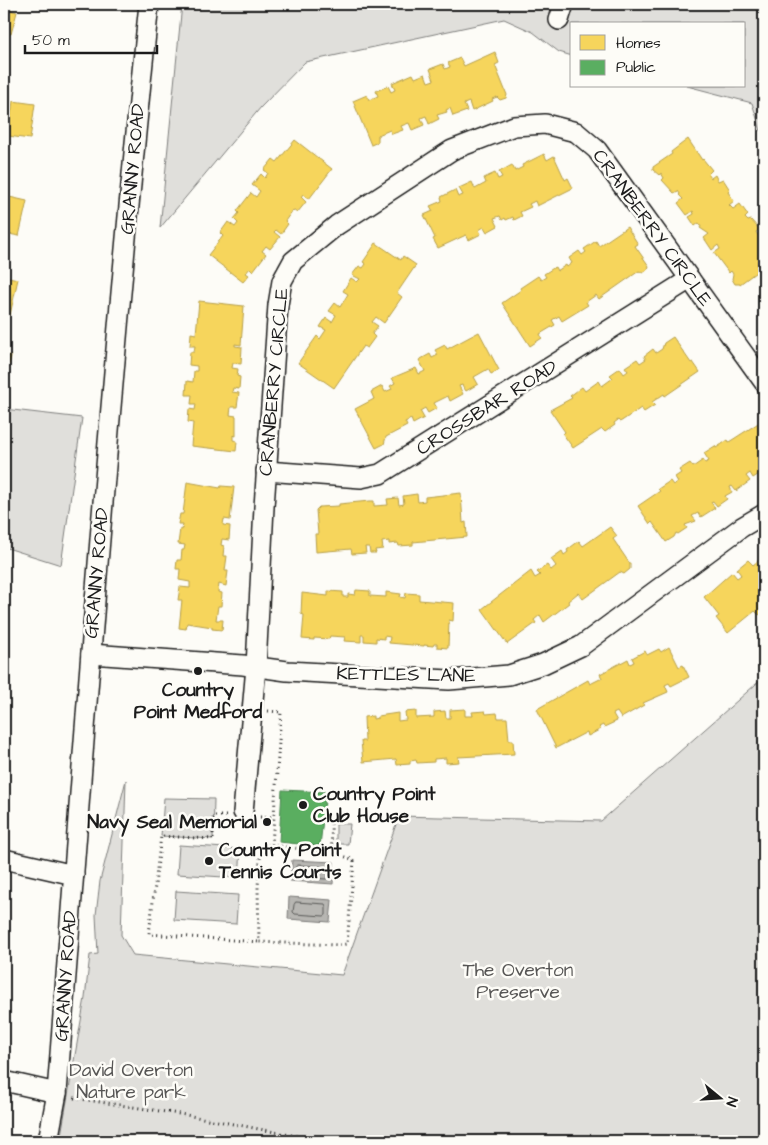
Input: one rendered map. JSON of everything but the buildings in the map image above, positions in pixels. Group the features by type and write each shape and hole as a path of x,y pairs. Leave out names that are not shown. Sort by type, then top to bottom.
{"street":[{"name":"GRANNY ROAD","path":"48,1141 57,1093 113,382 149,4"},
{"name":"CRANBERRY CIRCLE","path":"243,812 256,667 266,471 278,305 282,281 293,260 336,225 452,150 514,126 545,124 576,132 597,150 764,382"},
{"name":"CROSSBAR ROAD","path":"266,471 361,478 380,474 690,279"},
{"name":"KETTLES LANE","path":"91,654 287,671 449,680 509,675 543,664 581,646 742,527 764,514"},
{"path":"4,860 74,875"},
{"path":"4,1081 57,1093"}],"path":[{"path":"263,710 281,712 272,845"},
{"path":"213,816 213,839 160,836 150,934 259,942 347,944 354,860 332,854 261,845 258,887 259,942"},
{"path":"323,819 331,822 332,854"},
{"path":"57,1093 322,1141"}],"green space":[{"path":"182,4 764,4 764,140 752,103 695,88 746,88 746,22 570,22 570,55 559,52 533,32 504,19 305,62 261,107 160,228"},
{"path":"4,409 82,418 61,565 4,547"},
{"name":"The Overton Preserve","path":"764,677 764,1141 60,1141 85,998 90,955 98,954 96,915 100,881 126,780 121,935 133,955 342,975 399,816 601,821"},
{"path":"164,798 214,799 213,839 161,836"},
{"path":"336,824 350,824 348,844 336,844"},
{"name":"Country Point Tennis Courts","path":"179,845 241,849 239,878 177,874"},
{"name":"Country Point Tennis Courts","path":"176,891 238,895 236,924 174,920"}],"water":[{"path":"292,860 334,862 333,884 290,881"},
{"path":"289,897 332,900 330,922 288,919"}],"place":[{"name":"Country Point Medford","path":"198,671"},
{"name":"Country Point Club House","path":"303,805"},
{"name":"Navy Seal Memorial","path":"267,822"},
{"name":"Country Point Tennis Courts","path":"209,861"}],"park label":[{"name":"David Overton Nature park","path":"131,1081"}]}
